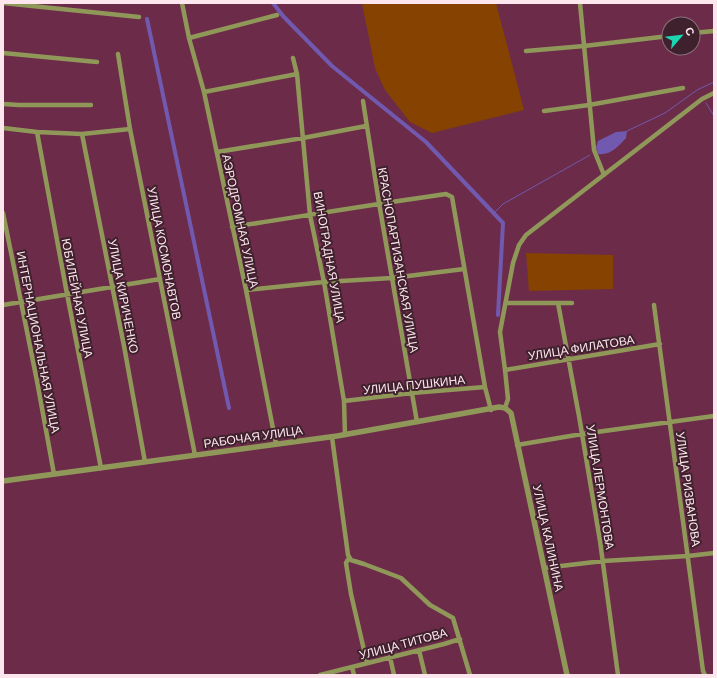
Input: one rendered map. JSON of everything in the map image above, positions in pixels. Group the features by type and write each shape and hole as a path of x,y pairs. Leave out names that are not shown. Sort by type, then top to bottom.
{"street":[{"path":"3,3 139,17"},
{"name":"АЭРОДРОМНАЯ УЛИЦА","path":"182,3 189,38 204,92 246,290 276,444"},
{"path":"580,3 594,150 604,175"},
{"path":"189,38 277,16"},
{"path":"701,32 714,31"},
{"path":"526,51 661,37"},
{"path":"3,53 97,62"},
{"name":"УЛИЦА КОСМОНАВТОВ","path":"118,54 130,129 195,455"},
{"name":"ВИНОГРАДНАЯ УЛИЦА","path":"293,58 297,74 310,215 324,282 344,401 345,435"},
{"path":"204,92 297,74"},
{"path":"544,111 589,105 683,88"},
{"path":"505,408 508,399 500,332 512,263 519,245 526,235 702,99 714,93"},
{"name":"КРАСНОПАРТИЗАНСКАЯ УЛИЦА","path":"363,101 417,422"},
{"path":"3,104 90,105"},
{"path":"216,152 366,126"},
{"path":"3,128 37,132 82,134 130,129"},
{"name":"ЮБИЛЕЙНАЯ УЛИЦА","path":"37,132 101,468"},
{"name":"УЛИЦА КИРИЧЕНКО","path":"82,134 145,462"},
{"path":"232,227 379,203 446,194 452,197 490,410"},
{"name":"ИНТЕРНАЦИОНАЛЬНАЯ УЛИЦА","path":"3,213 37,380 54,474"},
{"path":"246,290 324,282 392,278 464,269"},
{"path":"3,305 160,279"},
{"path":"506,303 572,303"},
{"name":"УЛИЦА ЛЕРМОНТОВА","path":"558,303 603,561 618,675"},
{"name":"УЛИЦА РИЗВАНОВА","path":"654,305 705,675"},
{"name":"УЛИЦА ФИЛАТОВА","path":"505,370 660,344"},
{"name":"УЛИЦА ПУШКИНА","path":"344,401 412,393 485,387"},
{"name":"РАБОЧАЯ УЛИЦА","path":"3,480 332,437 500,407 505,408"},
{"name":"УЛИЦА КАЛИНИНА","path":"505,408 511,413 567,675"},
{"path":"517,445 582,434 714,416"},
{"path":"332,437 348,556 346,563 367,663"},
{"path":"544,568 603,561 714,553"},
{"path":"348,556 350,560 401,578 430,605 453,618 470,675"},
{"name":"УЛИЦА ТИТОВА","path":"320,675 460,639"},
{"path":"419,650 425,675"},
{"path":"390,657 394,675"},
{"name":"УЛИЦА ТИТОВА","path":"352,667 354,675"}],"shaded area":[{"path":"362,3 496,3 524,110 432,133 410,122 385,90 375,68"},
{"path":"627,131 626,138 617,147 610,152 598,154 596,148 598,141 616,132"},
{"path":"526,253 613,255 613,289 529,291"}],"waterway":[{"path":"273,3 283,16 332,66 426,142 503,223 498,315"},
{"path":"147,19 229,408"},
{"path":"627,131 665,113 697,90 714,82"},
{"path":"706,103 714,116"},
{"path":"494,213 503,204 590,155"}]}
